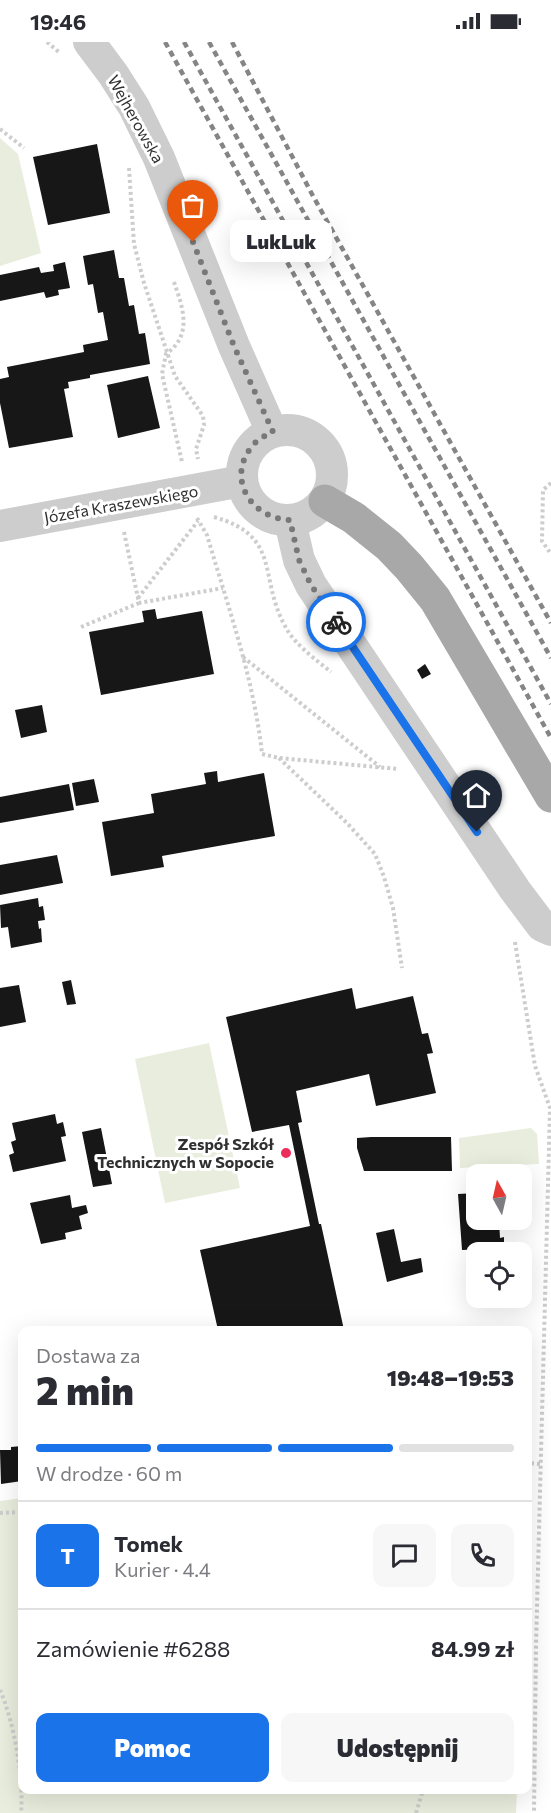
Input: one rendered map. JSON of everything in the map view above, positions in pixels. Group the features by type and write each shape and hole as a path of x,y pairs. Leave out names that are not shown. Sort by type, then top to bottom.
{"main road":[{"path":"325,501 354,518 389,546 435,599 551,796"}],"street":[{"name":"Wejherowska","path":"89,42 134,107 159,158 234,346 273,432"},
{"path":"286,430 300,432 313,438 330,460 333,474 331,488 325,501 310,514 290,520 276,520 264,514 249,500 242,481 243,466 248,451 258,440 273,432 286,430"},
{"name":"Józefa Kraszewskiego","path":"0,526 194,478 242,481"},
{"path":"290,520 299,560 311,585 515,890 542,926 551,930"}],"path":[{"path":"0,129 24,148"},
{"path":"133,167 129,161 134,244 166,354 175,376 203,416 204,426 196,449 194,478 198,520 207,535 243,656 259,722 262,754 279,758 405,770"},
{"path":"171,274 184,321 181,337 175,347 166,354 162,374 194,478"},
{"path":"551,483 543,490 542,541 551,554"},
{"path":"212,517 227,521 242,529 257,541 264,555 284,625 293,639 333,673"},
{"path":"138,600 198,520"},
{"path":"122,522 138,600"},
{"path":"81,627 138,600 223,588"},
{"path":"243,656 381,768"},
{"path":"279,758 375,854 393,908 402,968"},
{"path":"514,939 535,1066 550,1108 540,1464 534,1813"},
{"path":"532,1463 540,1464"},
{"path":"0,1513 18,1512"},
{"path":"0,1690 7,1707 18,1766"},
{"path":"20,1794 21,1813"},
{"path":"416,1813 422,1794"}],"green space":[{"path":"0,138 18,154 41,253 0,266"},
{"path":"209,1043 240,1188 165,1203 135,1059"},
{"path":"531,1128 537,1134 539,1164 466,1164 466,1168 460,1168 459,1138"},
{"path":"18,1499 18,1794 517,1794 516,1813 0,1813 0,1501"}],"building":[{"path":"97,144 110,213 48,225 33,157"},
{"path":"114,250 119,278 124,278 129,306 134,305 139,334 145,333 150,364 90,375 90,378 68,382 69,388 64,389 73,437 9,448 0,403 0,379 9,377 7,367 84,352 83,345 108,340 103,312 98,313 93,284 88,285 83,256"},
{"path":"65,262 70,288 58,290 59,295 46,298 44,292 0,301 0,275 39,267 41,273 54,271 53,265"},
{"path":"148,376 160,428 118,438 107,385"},
{"path":"155,609 157,619 202,611 214,674 101,695 89,632 144,622 142,611"},
{"path":"425,664 431,674 422,679 417,670"},
{"path":"42,705 47,732 21,738 15,710"},
{"path":"217,771 218,782 264,773 275,836 162,856 164,867 111,876 102,822 154,813 151,794 206,784 204,773"},
{"path":"94,779 99,802 76,806 72,783"},
{"path":"69,784 74,810 0,823 0,797"},
{"path":"57,855 63,883 0,895 0,865"},
{"path":"38,898 39,907 43,906 45,920 38,921 42,942 11,948 8,927 1,928 0,905"},
{"path":"71,980 76,1004 67,1005 62,982"},
{"path":"19,985 26,1022 0,1027 0,988"},
{"path":"352,988 356,1009 413,996 422,1034 428,1033 433,1053 427,1054 436,1093 376,1106 369,1074 296,1091 302,1122 298,1123 343,1326 217,1326 200,1250 310,1226 289,1125 252,1132 226,1017"},
{"path":"55,1114 57,1124 63,1122 66,1136 61,1137 66,1161 13,1172 9,1155 14,1153 11,1142 16,1140 12,1123"},
{"path":"101,1128 112,1184 93,1187 82,1132"},
{"path":"451,1137 452,1171 364,1171 357,1148 357,1138"},
{"path":"458,1194 466,1194 466,1230 500,1230 500,1238 504,1237 504,1242 466,1242 466,1250 462,1250"},
{"path":"70,1195 72,1208 86,1205 88,1213 79,1216 82,1229 65,1233 66,1239 41,1244 30,1203"},
{"path":"394,1229 401,1262 421,1258 423,1272 387,1282 376,1233"},
{"path":"18,1446 18,1482 1,1484 0,1450 11,1450 11,1447"}],"railway":[{"path":"165,42 551,738"},
{"path":"184,42 551,704"},
{"path":"209,42 551,658"},
{"path":"232,42 313,196 551,623"}],"way so far":[{"path":"193,242 234,346 273,432 258,440 248,451 243,466 242,481 246,494 253,505 264,514 276,520 290,520 299,560 311,585 336,622"}],"place":[{"name":"LukLuk","path":"193,242"},
{"name":"Zespół Szkół Technicznych w Sopocie","path":"286,1153"}],"route":[{"path":"336,622 477,832"}]}
